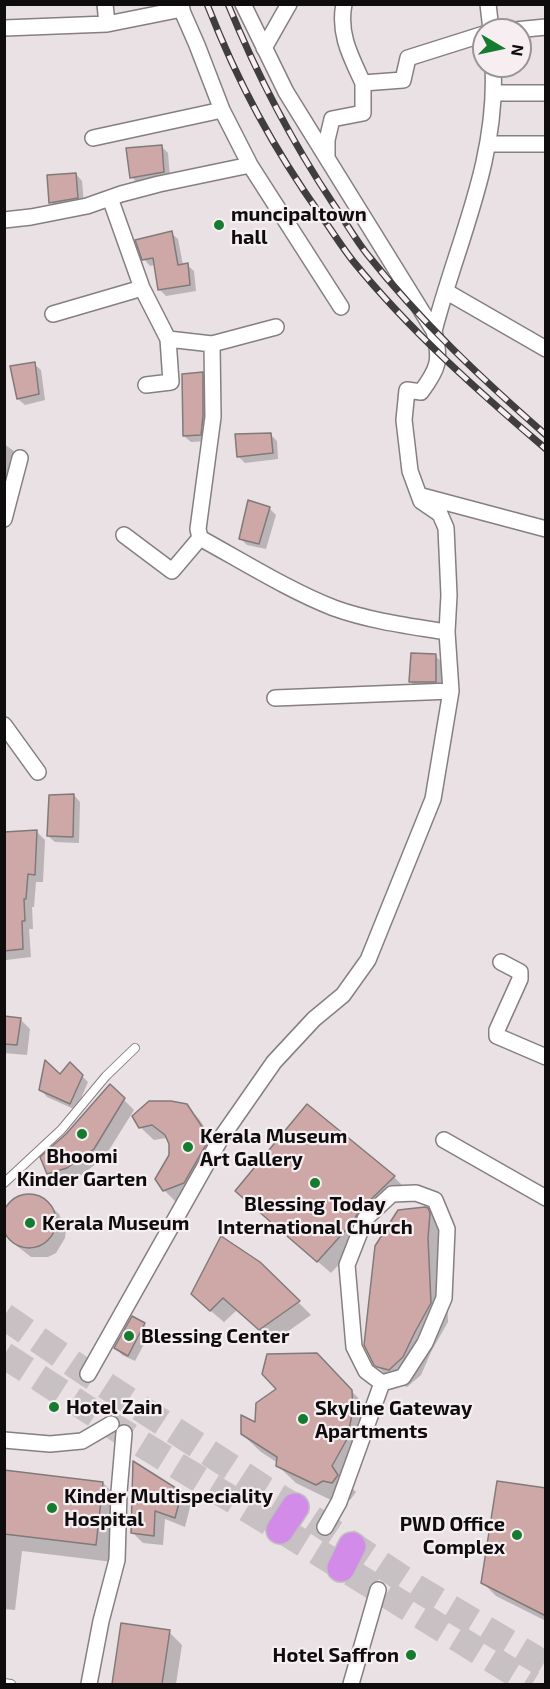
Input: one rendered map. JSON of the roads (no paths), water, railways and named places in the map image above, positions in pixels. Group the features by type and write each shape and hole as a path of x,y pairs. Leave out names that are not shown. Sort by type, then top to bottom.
{"highway":[{"path":"280,1530 295,1507"}],"street":[{"path":"105,4 107,24"},
{"path":"88,1374 221,1138 274,1062 314,1018 344,995 368,960 433,799 451,692 447,632 449,594 446,528 440,514 421,501 419,496 410,471 404,420 407,390 421,392 432,376 440,354 434,331 286,92 243,4"},
{"path":"264,48 289,4"},
{"path":"328,160 327,140 332,119 363,113 363,83 345,44 341,19 344,4"},
{"path":"4,28 107,24 181,7 222,110 250,165 341,307"},
{"path":"363,83 403,80 408,58 472,38"},
{"path":"434,331 484,168 489,144 493,78"},
{"path":"494,93 546,93"},
{"path":"93,138 222,110"},
{"path":"489,144 546,144"},
{"path":"4,220 87,206 159,184 250,165"},
{"path":"110,198 142,288 168,339 171,382 146,385"},
{"path":"52,314 142,288"},
{"path":"447,292 546,349"},
{"path":"168,339 212,344 276,327"},
{"path":"212,344 213,417 198,530 200,538 334,608 391,624 447,632"},
{"path":"4,519 20,458"},
{"path":"419,496 546,529"},
{"path":"124,535 171,571 200,538"},
{"path":"275,698 451,692"},
{"path":"4,725 38,772"},
{"path":"501,962 520,972 520,980 497,1030 497,1036 546,1057"},
{"path":"444,1140 546,1198"},
{"path":"416,1193 435,1200 447,1229 444,1298 425,1343 403,1377 382,1383 366,1371 354,1347 347,1265 365,1219 392,1194 416,1193"},
{"path":"325,1527 339,1502 382,1383"},
{"path":"4,1440 50,1444 81,1441 111,1424"},
{"path":"89,1684 101,1621 117,1560 124,1433"},
{"path":"351,1684 378,1590"}],"lane":[{"path":"4,1183 61,1130 106,1076 135,1048"},
{"path":"4,1683 10,1684"}],"tunnel":[{"path":"4,1316 88,1374 415,1587 546,1665"},
{"path":"4,1355 124,1433 532,1684"}],"railway":[{"path":"207,4 231,61 272,140 349,256 421,336 546,449"},
{"path":"228,4 263,82 290,132 363,248 387,279 430,326 498,393 546,435"}],"place":[{"name":"muncipaltown hall","path":"219,225"},
{"name":"Bhoomi Kinder Garten","path":"82,1134"},
{"name":"Kerala Museum Art Gallery","path":"188,1147"},
{"name":"Blessing Today International Church","path":"315,1183"},
{"name":"Kerala Museum","path":"30,1223"},
{"name":"Blessing Center","path":"129,1336"},
{"name":"Hotel Zain","path":"54,1407"},
{"name":"Skyline Gateway Apartments","path":"303,1419"},
{"name":"Kinder Multispeciality Hospital","path":"52,1508"},
{"name":"PWD Office Complex","path":"517,1535"},
{"name":"Hotel Saffron","path":"411,1655"}]}
